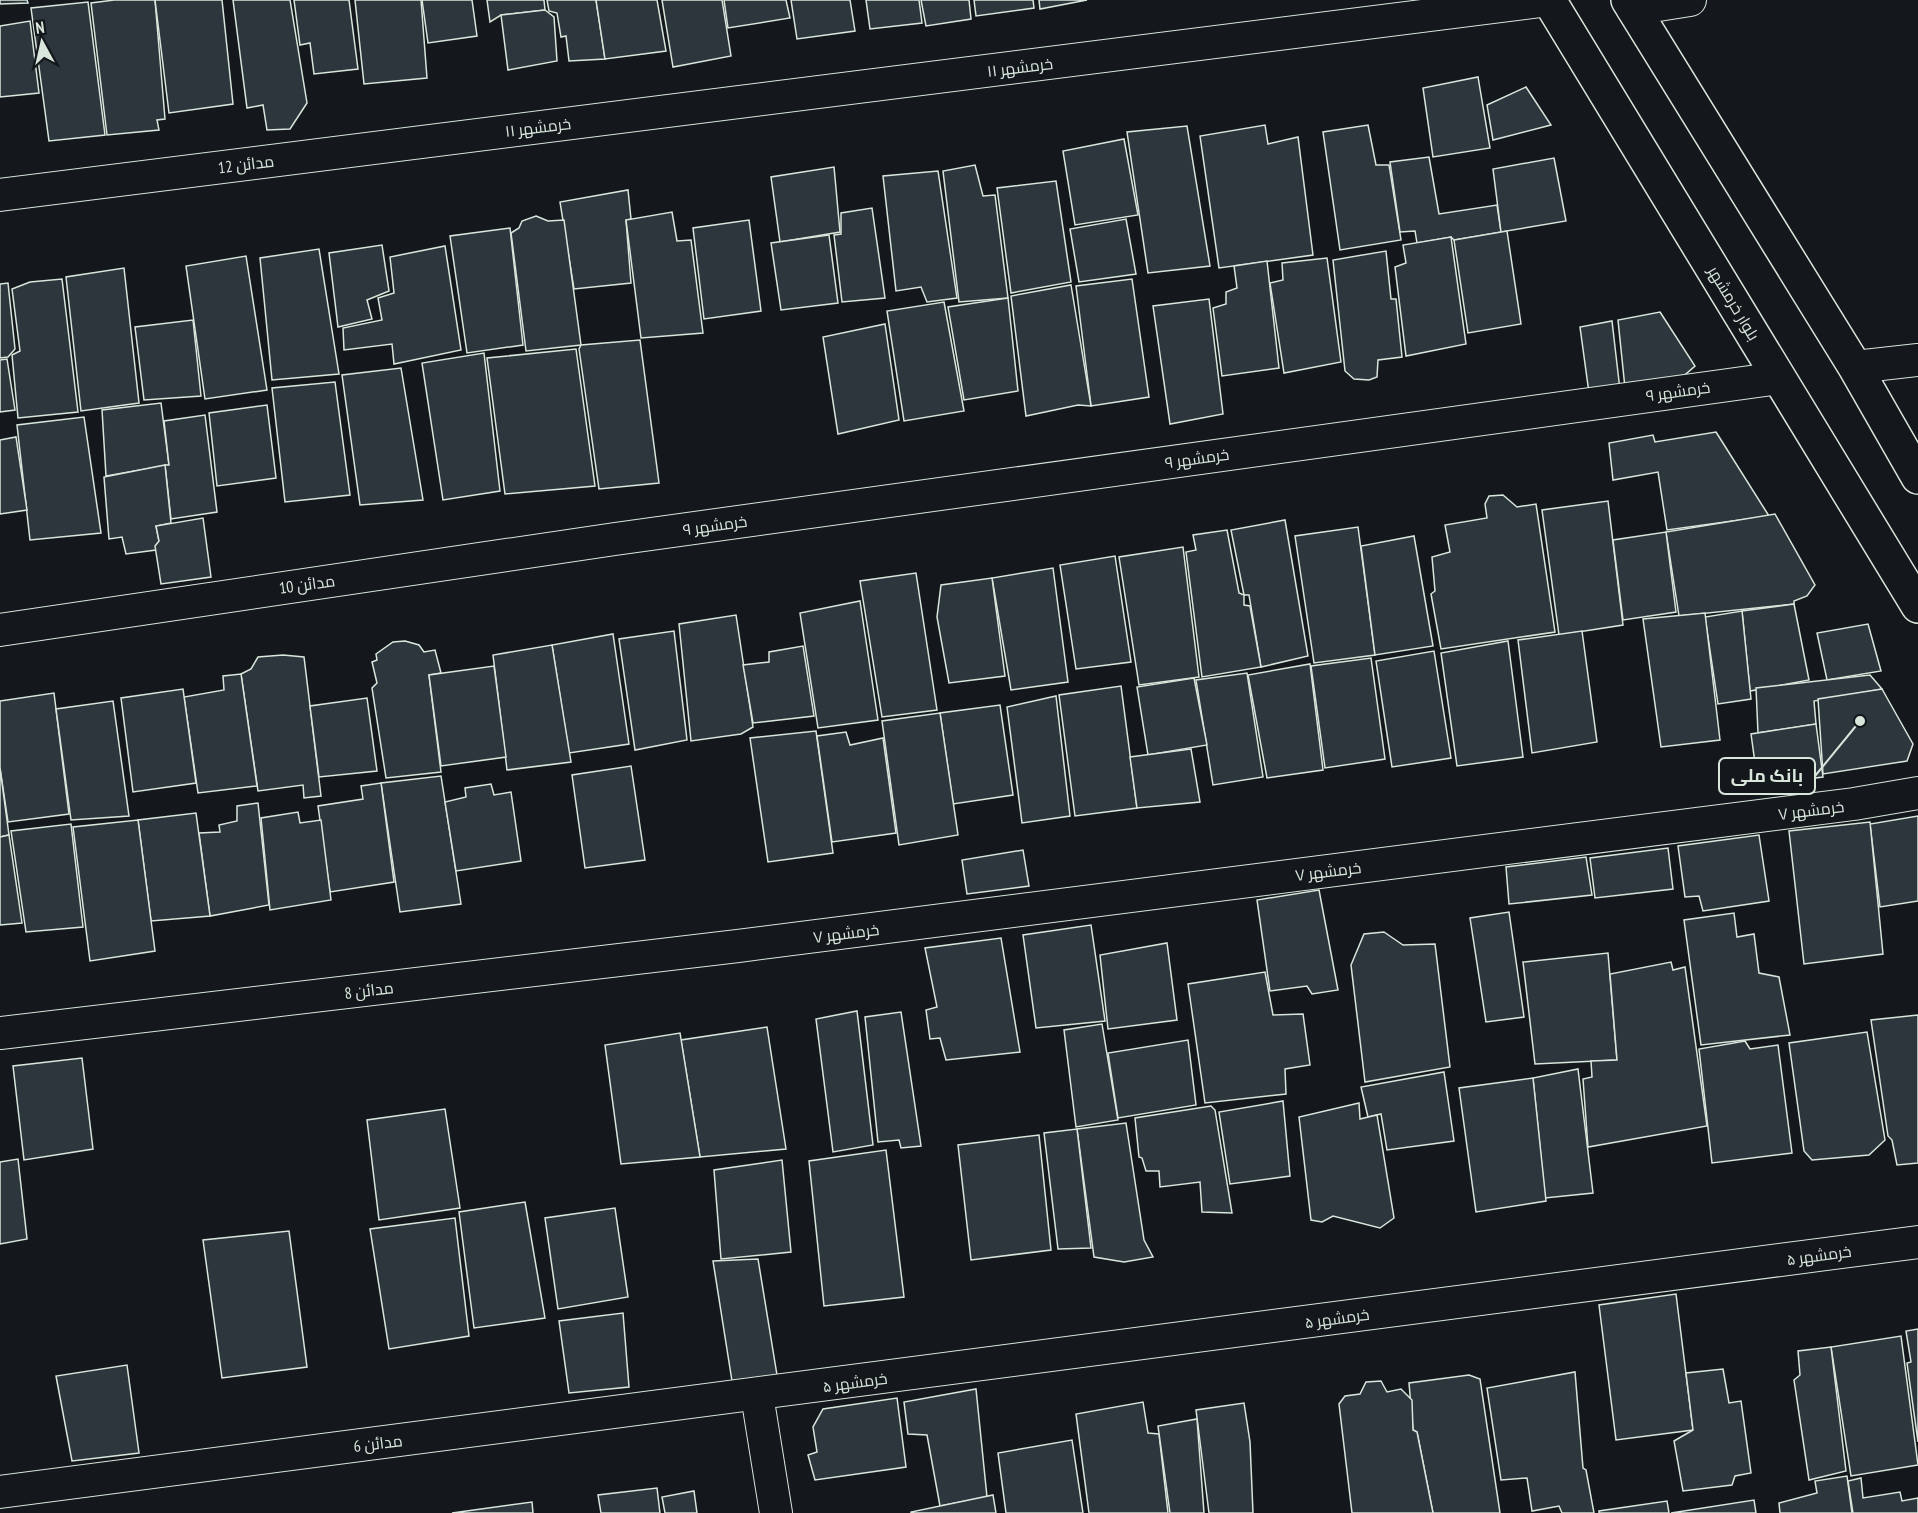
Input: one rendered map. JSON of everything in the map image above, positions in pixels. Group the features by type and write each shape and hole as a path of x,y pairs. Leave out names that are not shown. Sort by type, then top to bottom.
{"main road":[{"name":"بلوار خرمشهر","path":"1549,0 1918,606"},
{"path":"1631,4 1855,367 1918,477"}],"street":[{"name":"خرمشهر ۱۱","path":"492,133 1549,0"},
{"path":"1631,4 1690,0"},
{"name":"مدائن 12","path":"0,195 492,133"},
{"path":"1855,367 1918,360"},
{"name":"خرمشهر ۹","path":"615,538 1779,378"},
{"name":"مدائن 10","path":"0,630 615,538"},
{"name":"خرمشهر ۷","path":"738,946 1918,794"},
{"name":"مدائن 8","path":"0,1033 738,946"},
{"name":"خرمشهر ۵","path":"757,1395 1918,1242"},
{"path":"757,1395 776,1513"},
{"name":"مدائن 6","path":"0,1492 757,1395"}],"building":[{"path":"0,0 27,0 28,3 0,4"},
{"path":"114,0 155,0 165,119 157,120 159,130 107,135 91,3"},
{"path":"155,0 222,0 233,104 169,113"},
{"path":"233,0 290,0 307,103 290,129 267,130 263,105 247,108"},
{"path":"294,0 349,0 358,69 314,74 310,43 300,45"},
{"path":"355,0 421,0 427,78 364,84"},
{"path":"422,0 472,0 477,36 428,43"},
{"path":"487,0 544,0 545,10 501,15 490,22"},
{"path":"547,0 596,0 605,59 569,61 566,36 561,37 557,13 549,11"},
{"path":"596,0 657,0 666,51 605,59"},
{"path":"662,0 722,0 731,56 673,67"},
{"path":"724,0 786,0 790,18 728,28"},
{"path":"791,0 850,0 855,31 797,39"},
{"path":"866,0 919,0 922,23 870,29"},
{"path":"921,0 969,0 971,19 926,26"},
{"path":"974,0 1033,0 1034,8 976,16"},
{"path":"1039,0 1087,0 1040,9"},
{"path":"88,2 105,135 49,141 31,8"},
{"path":"545,10 554,17 557,61 508,70 501,15"},
{"path":"30,21 39,93 0,97 0,26"},
{"path":"1478,77 1490,148 1433,157 1423,88"},
{"path":"1526,87 1551,125 1493,140 1487,105"},
{"path":"1265,125 1268,144 1298,137 1313,255 1219,268 1200,136"},
{"path":"1368,125 1376,165 1389,165 1401,240 1340,250 1323,132"},
{"path":"1187,126 1210,266 1148,273 1127,132"},
{"path":"1124,139 1138,215 1075,225 1063,151"},
{"path":"1429,157 1439,214 1497,205 1501,232 1454,240 1451,237 1417,243 1415,231 1400,232 1390,162"},
{"path":"1554,158 1566,221 1501,232 1493,169"},
{"path":"975,165 983,196 995,195 1008,298 959,302 943,171"},
{"path":"834,167 840,232 780,242 771,177"},
{"path":"938,171 957,298 927,302 921,287 896,291 883,176"},
{"path":"1056,181 1071,282 1011,293 997,188"},
{"path":"628,190 631,219 626,220 631,283 574,289 560,202"},
{"path":"872,208 885,298 842,302 834,235 841,234 841,213"},
{"path":"672,212 677,241 691,240 703,333 641,338 626,220"},
{"path":"536,216 548,221 564,220 581,345 526,351 511,233 519,228 522,221"},
{"path":"1126,219 1136,274 1079,282 1070,229"},
{"path":"749,220 761,311 704,319 693,228"},
{"path":"510,228 523,345 467,353 450,236"},
{"path":"1507,231 1521,324 1468,333 1454,240"},
{"path":"829,235 838,303 781,310 771,243"},
{"path":"1451,237 1466,344 1406,356 1395,267 1406,263 1403,245"},
{"path":"382,245 389,291 367,300 372,319 338,327 329,253"},
{"path":"445,246 461,350 394,364 392,344 344,350 343,328 382,320 378,298 394,293 390,257"},
{"path":"319,249 339,374 272,380 260,258"},
{"path":"1386,251 1391,299 1396,299 1402,357 1378,360 1377,377 1369,380 1354,379 1345,371 1333,260"},
{"path":"246,256 267,390 205,399 186,266"},
{"path":"1327,258 1341,362 1284,373 1270,283 1283,280 1282,263"},
{"path":"1267,261 1279,368 1222,376 1213,308 1226,304 1226,292 1237,288 1234,266"},
{"path":"124,268 139,403 81,411 66,277"},
{"path":"62,279 78,412 18,418 12,355 20,351 12,289 30,282"},
{"path":"1132,279 1149,397 1091,406 1076,286"},
{"path":"8,283 15,349 8,357 0,358 0,284"},
{"path":"1071,285 1091,406 1078,405 1026,416 1011,296"},
{"path":"1008,298 1018,391 964,400 948,307"},
{"path":"1209,299 1223,414 1170,424 1153,306"},
{"path":"944,302 964,411 904,421 887,311"},
{"path":"1660,312 1695,366 1680,379 1625,388 1618,320"},
{"path":"193,320 201,396 144,400 135,327"},
{"path":"1612,321 1620,390 1589,393 1580,327"},
{"path":"885,324 899,420 838,434 823,337"},
{"path":"640,340 659,483 599,489 579,349 581,345"},
{"path":"576,349 595,486 505,494 487,358"},
{"path":"484,353 500,491 443,500 422,363"},
{"path":"7,359 15,410 0,412 0,360"},
{"path":"401,368 423,500 360,505 342,375"},
{"path":"335,382 350,495 285,502 272,388"},
{"path":"161,403 169,465 106,476 102,410"},
{"path":"267,405 276,478 217,486 209,413"},
{"path":"205,415 217,512 171,519 165,465 169,465 164,421"},
{"path":"84,417 101,533 30,540 17,425"},
{"path":"1716,432 1769,516 1667,530 1658,472 1613,480 1609,443 1653,435 1655,442"},
{"path":"16,437 27,510 0,514 0,440"},
{"path":"165,465 171,523 156,526 159,541 156,550 126,554 122,537 109,539 104,477"},
{"path":"1503,495 1517,507 1536,504 1555,632 1441,649 1431,594 1435,591 1432,557 1450,552 1445,525 1487,518 1485,504 1489,496"},
{"path":"1608,501 1623,625 1559,635 1542,510"},
{"path":"1775,514 1815,585 1807,596 1794,601 1794,604 1679,616 1666,532"},
{"path":"203,518 211,577 161,584 155,546 159,541 156,526"},
{"path":"1285,520 1308,656 1261,667 1249,595 1244,595 1231,530"},
{"path":"1358,527 1375,655 1314,663 1295,536"},
{"path":"1227,530 1239,593 1244,595 1244,605 1250,606 1261,667 1202,677 1186,552 1196,550 1193,535"},
{"path":"1666,532 1676,612 1623,620 1613,540"},
{"path":"1414,536 1433,646 1375,655 1361,546"},
{"path":"1183,547 1199,677 1139,685 1119,557"},
{"path":"1115,556 1131,662 1076,669 1060,565"},
{"path":"1053,568 1068,682 1011,690 992,578"},
{"path":"916,573 937,710 882,717 860,581"},
{"path":"992,578 1005,676 949,683 937,617 941,585"},
{"path":"860,601 878,720 818,728 800,613"},
{"path":"1794,604 1809,680 1750,691 1742,611"},
{"path":"1742,611 1751,699 1718,704 1705,617"},
{"path":"1705,613 1720,740 1661,747 1643,619"},
{"path":"736,615 753,727 741,734 691,741 679,624"},
{"path":"1868,624 1881,671 1827,680 1817,633"},
{"path":"674,631 687,740 635,750 619,639"},
{"path":"1582,631 1597,742 1532,753 1518,640"},
{"path":"613,634 629,744 569,753 552,645"},
{"path":"405,641 419,645 424,652 435,650 441,673 429,675 441,772 386,778 372,688 377,683 372,662 377,660 376,654 393,642"},
{"path":"1508,641 1523,757 1457,766 1441,653"},
{"path":"552,645 571,762 507,770 493,655"},
{"path":"803,646 814,716 753,723 743,665 769,662 769,652"},
{"path":"1434,651 1451,758 1392,767 1376,661"},
{"path":"283,655 304,657 321,796 304,798 303,785 258,791 241,674 251,669 258,657"},
{"path":"1371,658 1385,759 1325,768 1311,666"},
{"path":"1310,664 1323,770 1267,778 1248,675"},
{"path":"494,666 506,757 441,766 429,675"},
{"path":"1247,673 1263,777 1213,785 1196,680"},
{"path":"241,674 257,786 198,793 184,697 224,690 223,676"},
{"path":"1870,675 1882,689 1814,701 1816,724 1758,733 1756,688"},
{"path":"1194,678 1207,745 1148,755 1137,687"},
{"path":"1121,686 1137,808 1075,816 1059,695"},
{"path":"183,689 196,783 133,792 121,698"},
{"path":"1882,689 1913,744 1907,761 1823,774 1818,699"},
{"path":"54,693 69,814 8,822 0,768 0,701"},
{"path":"1056,696 1070,816 1022,823 1007,707"},
{"path":"367,698 377,771 319,777 310,706"},
{"path":"113,701 129,816 71,820 56,709"},
{"path":"1000,705 1013,795 953,804 940,713"},
{"path":"940,713 958,835 899,845 882,721"},
{"path":"1816,724 1823,777 1758,785 1751,734"},
{"path":"816,731 833,853 768,862 750,738"},
{"path":"846,732 850,745 883,738 896,833 832,842 817,736"},
{"path":"1191,749 1200,802 1137,808 1130,757"},
{"path":"631,766 645,860 585,868 572,775"},
{"path":"0,768 9,835 0,837"},
{"path":"441,776 461,904 400,912 381,783"},
{"path":"381,783 394,882 330,892 318,806 363,799 361,786"},
{"path":"491,784 494,795 511,792 521,861 456,871 445,802 466,797 465,788"},
{"path":"258,803 269,905 210,916 199,833 220,832 219,825 237,821 237,806"},
{"path":"298,812 300,823 321,820 331,900 270,910 261,818"},
{"path":"196,813 210,916 151,921 138,820"},
{"path":"1918,816 1918,901 1880,907 1870,824"},
{"path":"138,820 155,951 90,961 73,827"},
{"path":"1870,822 1883,954 1804,964 1789,831"},
{"path":"71,824 83,927 26,932 11,831"},
{"path":"9,835 22,923 0,925 0,837"},
{"path":"1759,835 1769,901 1703,911 1699,896 1685,897 1678,846"},
{"path":"1668,848 1673,889 1595,898 1590,858"},
{"path":"1023,850 1029,886 967,894 962,860"},
{"path":"1586,857 1592,895 1509,904 1506,867"},
{"path":"1319,890 1338,990 1312,994 1307,986 1270,991 1257,900"},
{"path":"1509,912 1524,1017 1486,1022 1470,918"},
{"path":"1734,913 1737,937 1754,934 1759,973 1779,977 1790,1035 1701,1045 1684,920"},
{"path":"1091,925 1105,1021 1036,1028 1023,935"},
{"path":"1384,932 1403,945 1435,944 1450,1067 1365,1082 1351,965 1364,934"},
{"path":"1001,938 1020,1052 946,1060 940,1038 930,1039 926,1010 937,1007 925,948"},
{"path":"1167,943 1177,1020 1108,1029 1100,955"},
{"path":"1608,953 1617,1060 1535,1064 1523,962"},
{"path":"1671,962 1673,970 1685,967 1707,1126 1588,1147 1583,1079 1592,1077 1591,1061 1617,1060 1610,974"},
{"path":"1265,972 1273,1015 1303,1014 1310,1065 1285,1069 1286,1094 1205,1103 1188,984"},
{"path":"857,1011 873,1145 833,1152 816,1019"},
{"path":"901,1012 921,1146 901,1148 899,1140 878,1142 865,1017"},
{"path":"1918,1015 1918,1163 1897,1165 1892,1140 1888,1136 1871,1020"},
{"path":"1102,1024 1118,1120 1076,1127 1064,1030"},
{"path":"767,1027 786,1149 700,1157 681,1040"},
{"path":"1867,1032 1885,1140 1869,1155 1812,1160 1804,1151 1789,1043"},
{"path":"680,1033 700,1157 621,1164 605,1045"},
{"path":"1188,1040 1196,1105 1118,1118 1108,1053"},
{"path":"1745,1041 1750,1049 1778,1045 1792,1153 1712,1163 1699,1049"},
{"path":"82,1058 93,1149 24,1160 13,1066"},
{"path":"1578,1069 1593,1193 1545,1198 1533,1078"},
{"path":"1444,1072 1454,1141 1387,1150 1381,1114 1368,1117 1361,1087"},
{"path":"1533,1078 1546,1201 1476,1212 1459,1088"},
{"path":"1283,1101 1290,1176 1230,1184 1219,1112"},
{"path":"1359,1103 1360,1119 1377,1115 1394,1218 1380,1228 1333,1216 1322,1222 1311,1220 1299,1117"},
{"path":"1211,1106 1215,1110 1232,1213 1202,1212 1200,1182 1160,1187 1159,1171 1146,1171 1142,1158 1139,1157 1135,1118"},
{"path":"445,1109 460,1208 379,1220 367,1120"},
{"path":"1126,1123 1144,1240 1153,1257 1124,1262 1094,1257 1077,1129"},
{"path":"1077,1129 1091,1248 1058,1249 1044,1133"},
{"path":"1039,1135 1051,1250 971,1260 958,1145"},
{"path":"886,1150 904,1297 824,1306 809,1161"},
{"path":"18,1159 27,1239 0,1244 0,1162"},
{"path":"782,1160 791,1252 721,1259 714,1170"},
{"path":"525,1202 545,1318 474,1328 459,1212"},
{"path":"615,1208 628,1297 558,1309 545,1218"},
{"path":"455,1218 469,1336 389,1349 370,1229"},
{"path":"289,1231 307,1367 222,1378 203,1240"},
{"path":"758,1259 777,1375 732,1381 713,1261"},
{"path":"1676,1294 1693,1430 1616,1440 1599,1305"},
{"path":"623,1313 629,1387 569,1393 559,1321"},
{"path":"1918,1329 1918,1442 1907,1363 1911,1362 1906,1331"},
{"path":"1901,1336 1918,1465 1851,1476 1831,1347"},
{"path":"1831,1347 1846,1471 1809,1480 1794,1380 1800,1375 1798,1351"},
{"path":"127,1365 139,1453 72,1461 56,1376"},
{"path":"1723,1369 1729,1403 1741,1401 1751,1473 1735,1476 1732,1485 1683,1491 1674,1441 1693,1430 1686,1373"},
{"path":"1575,1372 1583,1468 1586,1470 1594,1513 1562,1513 1559,1506 1532,1511 1527,1478 1501,1480 1487,1388"},
{"path":"1469,1375 1480,1379 1500,1513 1433,1513 1417,1432 1413,1430 1409,1383"},
{"path":"1381,1381 1387,1392 1401,1389 1412,1400 1413,1430 1417,1432 1433,1513 1352,1513 1339,1404 1345,1396 1360,1394 1366,1382"},
{"path":"976,1389 987,1497 940,1506 927,1435 908,1434 904,1402"},
{"path":"897,1398 906,1467 815,1480 808,1455 817,1452 813,1427 823,1409"},
{"path":"1143,1402 1148,1433 1159,1434 1168,1513 1089,1513 1076,1414"},
{"path":"1244,1403 1250,1442 1253,1513 1209,1513 1196,1410"},
{"path":"1197,1419 1204,1513 1170,1513 1158,1426"},
{"path":"1072,1440 1083,1513 1006,1513 998,1453"},
{"path":"1847,1476 1852,1513 1780,1513 1779,1503 1817,1493 1815,1481"},
{"path":"1861,1478 1863,1498 1900,1492 1902,1501 1918,1498 1918,1513 1853,1513 1848,1481"},
{"path":"657,1488 660,1513 601,1513 598,1495"},
{"path":"694,1491 697,1513 665,1513 662,1497"},
{"path":"993,1495 996,1513 911,1513 911,1512"},
{"path":"1754,1500 1756,1513 1671,1513"},
{"path":"1667,1501 1669,1513 1599,1513 1599,1511"},
{"path":"532,1502 533,1513 452,1513"}],"place":[{"name":"بانک ملی","path":"1860,721"}]}
